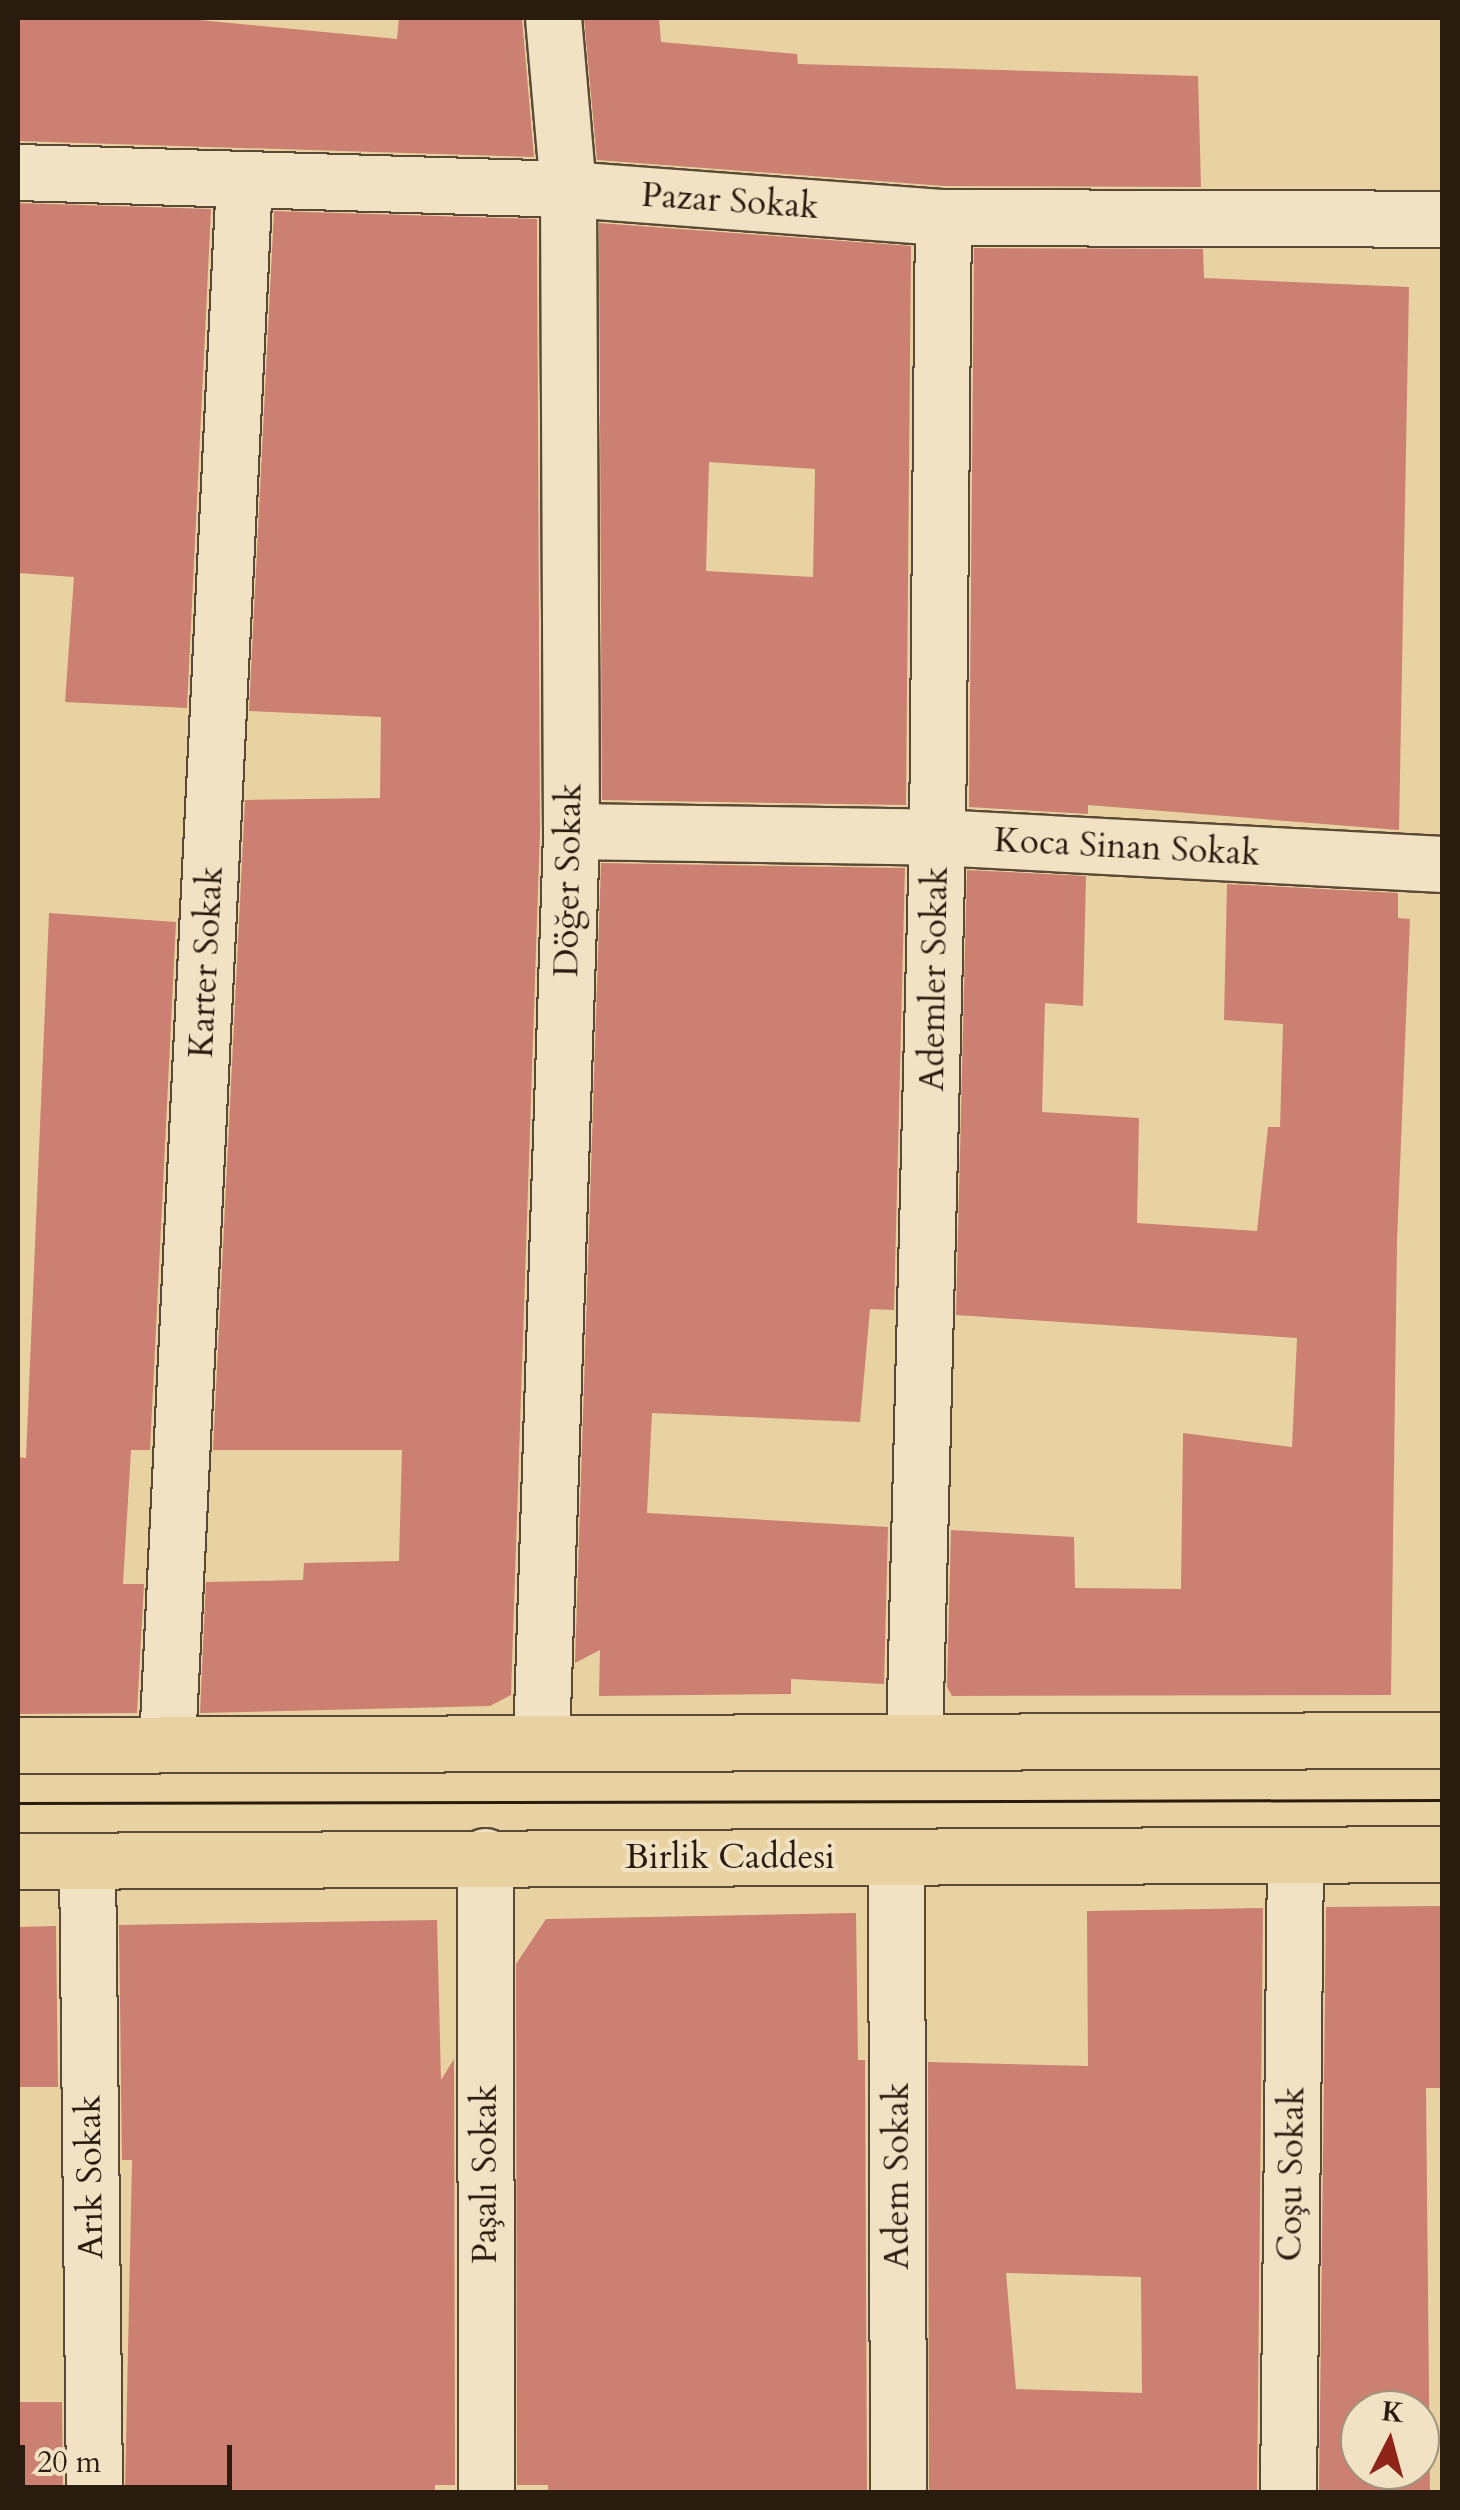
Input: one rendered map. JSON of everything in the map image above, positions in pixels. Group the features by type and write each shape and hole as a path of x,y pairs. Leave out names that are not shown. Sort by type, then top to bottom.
{"main road":[{"path":"18,1745 1442,1740"},
{"name":"Birlik Caddesi","path":"18,1861 1442,1854"}],"street":[{"name":"Döğer Sokak","path":"541,1742 571,831 568,190 553,18"},
{"name":"Pazar Sokak","path":"18,172 568,190 943,217 1442,219"},
{"name":"Karter Sokak","path":"167,1743 244,180"},
{"name":"Ademler Sokak","path":"914,1740 937,837 943,217"},
{"name":"Koca Sinan Sokak","path":"571,831 937,837 1442,864"},
{"name":"Paşalı Sokak","path":"485,1856 486,2492"},
{"name":"Coşu Sokak","path":"1288,2492 1295,1856"},
{"name":"Adem Sokak","path":"896,1859 898,2492"},
{"name":"Arık Sokak","path":"86,1861 94,2492"}],"building":[{"path":"18,18 179,18 397,39 399,18 522,18 534,157 18,141"},
{"path":"584,18 659,18 661,42 797,54 798,64 1198,76 1201,187 944,186 597,160"},
{"path":"18,203 211,209 187,708 65,702 74,577 18,573"},
{"path":"274,211 537,219 540,831 511,1695 490,1706 200,1713 206,1582 303,1580 304,1563 399,1561 402,1450 213,1450 245,800 380,798 381,717 249,711"},
{"path":"599,223 911,246 906,805 602,800","holes":["709,462 815,469 813,577 706,571"]},
{"path":"974,248 1203,249 1204,278 1409,287 1399,830 1088,805 1088,814 969,807"},
{"path":"601,863 905,868 894,1310 870,1309 860,1422 652,1413 647,1513 888,1527 884,1684 791,1679 791,1694 599,1696 600,1650 575,1663"},
{"path":"967,870 1086,876 1083,1006 1045,1003 1042,1112 1139,1118 1137,1223 1257,1231 1268,1127 1280,1127 1283,1024 1224,1020 1227,884 1398,893 1398,918 1410,919 1397,1241 1391,1695 952,1696 947,1687 951,1530 1074,1537 1075,1588 1181,1589 1183,1433 1292,1447 1297,1338 956,1315"},
{"path":"49,913 176,922 150,1450 131,1450 123,1584 144,1584 137,1713 18,1714 18,1457 26,1458"},
{"path":"1442,1906 1442,2088 1426,2088 1429,2390 1340,2390 1340,2490 1430,2492 1319,2492 1326,1907"},
{"path":"1263,1908 1257,2492 929,2492 928,2062 1088,2066 1087,1911","holes":["1006,2273 1141,2277 1142,2393 1016,2389"]},
{"path":"856,1913 858,2060 865,2060 867,2492 548,2492 548,2485 517,2485 516,1964 546,1919"},
{"path":"437,1920 441,2080 454,2059 455,2485 435,2485 435,2492 125,2492 132,2160 122,2160 119,1925"},
{"path":"56,1926 58,2087 18,2087 18,1927"},
{"path":"18,2402 62,2402 63,2492 18,2492"}],"tram line":[{"path":"18,1803 1442,1800"}]}
